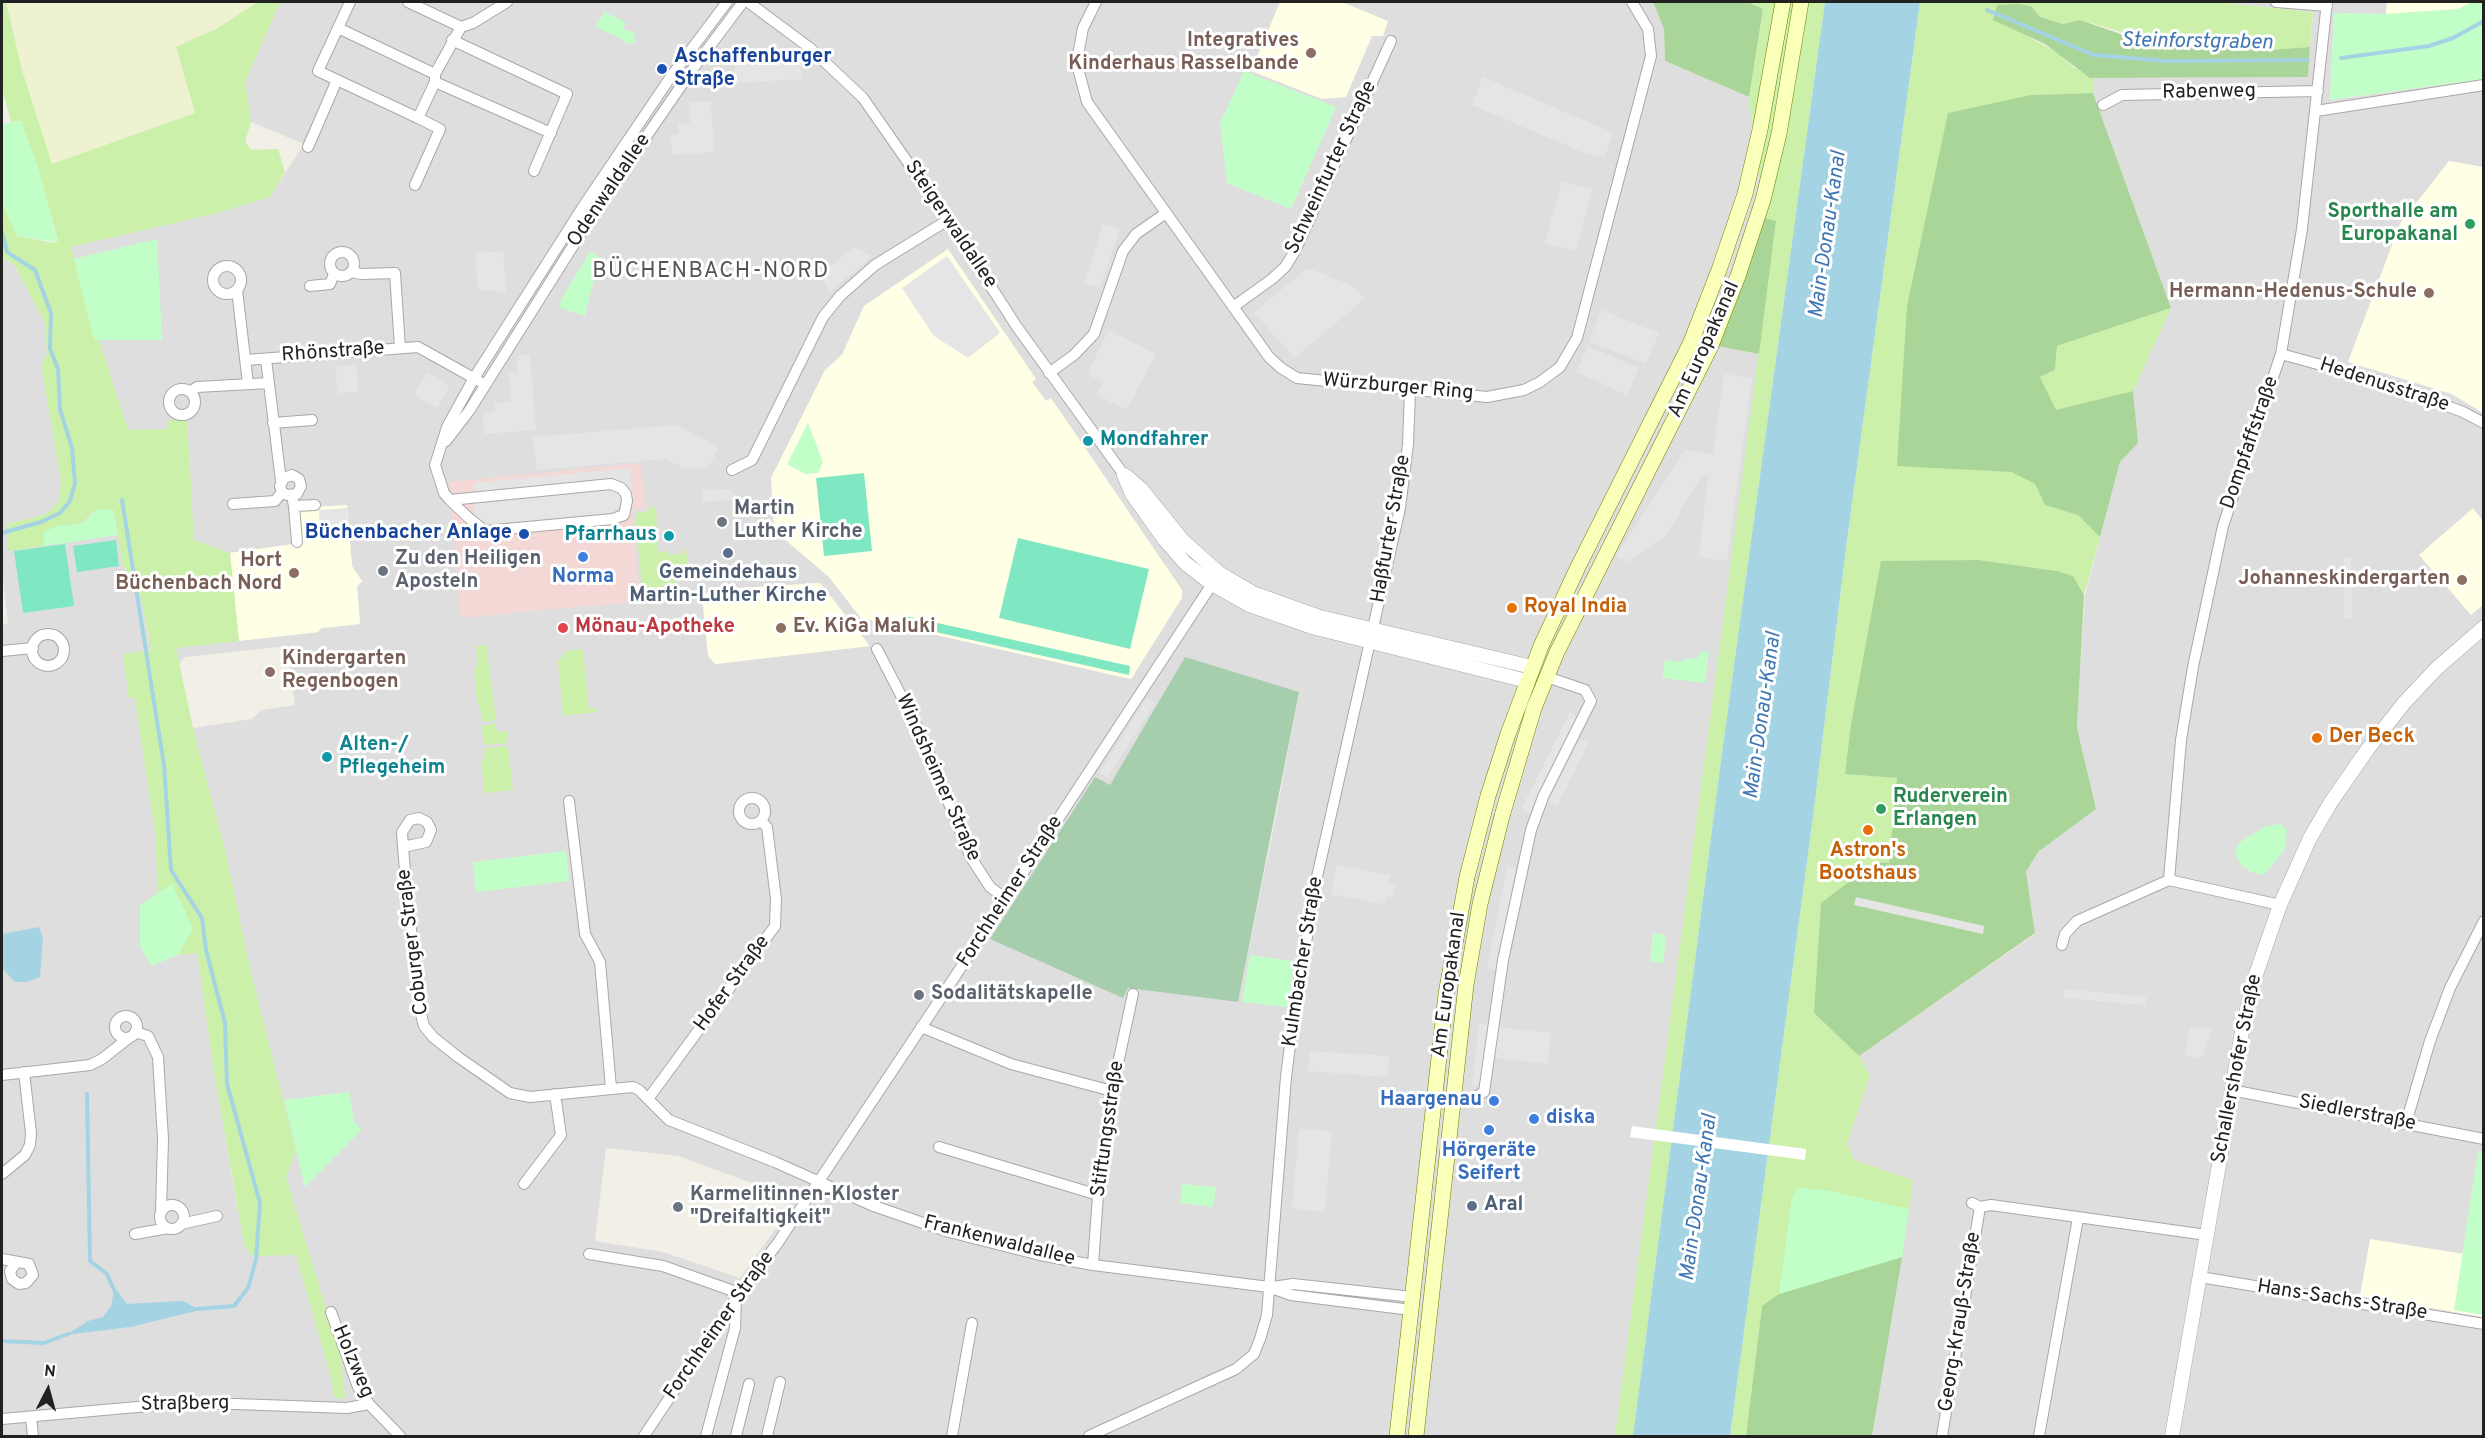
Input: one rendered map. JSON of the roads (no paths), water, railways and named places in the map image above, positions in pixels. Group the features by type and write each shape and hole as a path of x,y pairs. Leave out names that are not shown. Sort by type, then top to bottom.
{"main road":[{"name":"Am Europakanal","path":"1397,1437 1445,1005 1458,925 1488,796 1530,674 1578,567 1691,342 1719,270 1748,183 1783,2"},
{"name":"Am Europakanal","path":"1416,1437 1466,985 1488,871 1515,768 1547,677 1578,606 1710,348 1738,276 1763,200 1779,134 1801,2"},
{"path":"1530,674 1547,677"},
{"path":"1411,1303 1430,1306"}],"street":[{"path":"350,2 318,71 440,129 415,184"},
{"path":"408,2 461,27"},
{"path":"418,118 452,40 461,27 473,23 507,2"},
{"name":"Odenwaldallee","path":"450,500 603,484 621,488 627,501 624,515 613,519 485,531 450,500 440,484 435,465 447,428 474,378 586,202 672,75 727,2"},
{"name":"Odenwaldallee","path":"439,450 469,411 595,212 692,70 743,2"},
{"name":"Steigerwaldallee","path":"748,2 810,48 863,99 948,220 1017,327 1124,475 1132,494 1164,539 1185,563 1216,578 1249,605 1281,618 1371,636 1530,674"},
{"name":"Würzburger Ring","path":"1096,2 1083,28 1079,50 1078,72 1087,102 1269,357 1297,378 1487,397 1524,390 1540,382 1560,366 1577,338 1651,56 1648,29 1632,2"},
{"name":"Dompfaffstraße","path":"2169,880 2181,740 2189,685 2223,526 2281,354 2302,229 2327,4 2276,2"},
{"path":"338,28 550,133"},
{"path":"452,40 567,94 534,171"},
{"name":"Schweinfurter Straße","path":"1233,307 1272,279 1290,259 1391,41"},
{"path":"308,147 337,80"},
{"path":"2316,111 2484,85"},
{"name":"Rabenweg","path":"2103,105 2122,95 2318,92"},
{"path":"1049,373 1074,355 1094,334 1123,251 1136,234 1166,213"},
{"path":"732,470 752,460 823,317 840,296 875,265 948,220"},
{"path":"334,274 330,263 333,256 340,252 349,253 354,260 352,272"},
{"name":"Rhönstraße","path":"310,286 330,285 334,274 342,277 352,272 395,273 400,348"},
{"path":"237,290 248,384"},
{"name":"Rhönstraße","path":"246,360 418,347 474,378"},
{"name":"Hedenusstraße","path":"2281,354 2383,382 2463,412 2484,423"},
{"name":"Rhönstraße","path":"266,359 273,423 297,542"},
{"path":"474,378 484,384"},
{"name":"Rhönstraße","path":"190,392 197,387 269,383"},
{"name":"Haßfurter Straße","path":"1371,636 1400,508 1408,444 1410,391"},
{"path":"273,423 312,420"},
{"path":"233,504 275,501 288,494 315,505"},
{"name":"Forchheimer Straße","path":"644,1437 738,1296 777,1244 1216,578"},
{"name":"Schallershofer Straße","path":"2172,1437 2243,1026 2254,980 2280,905 2310,838 2331,802 2367,750 2404,703 2437,668 2484,627"},
{"name":"Kulmbacher Straße","path":"1089,1437 1104,1433 1246,1362 1254,1354 1260,1339 1267,1315 1285,1088 1294,1014 1317,877 1371,636"},
{"path":"2,651 33,648"},
{"name":"Windsheimer Straße","path":"877,649 922,736 970,856 990,887 1006,899"},
{"path":"1452,1101 1470,1100 1484,1092 1503,960 1531,830 1543,797 1591,701 1585,690 1547,677"},
{"path":"569,801 585,934 600,962 611,1088"},
{"name":"Hofer Straße","path":"648,1100 775,926 777,914 767,827 761,821"},
{"name":"Coburger Straße","path":"403,847 420,1014 424,1026 433,1037 500,1088 519,1096 633,1087 648,1100"},
{"path":"2062,945 2065,934 2077,921 2169,880 2280,905"},
{"path":"2406,1123 2430,1041 2450,988 2484,921"},
{"name":"Stiftungsstraße","path":"1093,1265 1098,1195 1112,1091 1132,994"},
{"path":"921,1027 1011,1064 1112,1091"},
{"path":"2,1075 90,1065 102,1059 133,1034 148,1036 158,1057 163,1140 161,1212 162,1223 168,1228"},
{"path":"2,1174 24,1155 30,1145 32,1133 24,1072"},
{"name":"Siedlerstraße","path":"2231,1090 2484,1139"},
{"path":"524,1184 561,1135 555,1094"},
{"name":"Frankenwaldallee","path":"648,1100 669,1120 775,1162 871,1205 939,1229 1040,1255 1093,1265 1269,1287 1291,1295 1411,1303"},
{"path":"939,1147 1098,1195"},
{"name":"Georg-Krauß-Straße","path":"1942,1437 1976,1205 1990,1205 2207,1235"},
{"path":"161,1212 167,1206 178,1207 183,1213 181,1224"},
{"path":"135,1234 175,1228 181,1224 217,1216"},
{"path":"2039,1437 2078,1218"},
{"path":"589,1254 663,1266 738,1296 735,1328 706,1437"},
{"path":"2,1259 16,1263"},
{"name":"Hans-Sachs-Straße","path":"2200,1277 2484,1324"},
{"name":"Holzweg","path":"331,1312 358,1387 369,1404 400,1437"},
{"path":"952,1437 972,1323"},
{"path":"767,1437 780,1382"},
{"path":"736,1437 749,1384"},
{"name":"Straßberg","path":"2,1419 171,1404 347,1408 369,1404"},
{"path":"31,1417 33,1437"}],"water":[{"name":"Main-Donau-Kanal","path":"1825,2 1920,2 1847,540 1813,817 1730,1436 1633,1436 1722,753"},
{"path":"39,927 43,938 40,977 26,982 15,982 2,968 2,934"},
{"path":"114,1290 124,1304 183,1301 200,1310 130,1327 66,1335 88,1321 103,1317 111,1306"}],"waterway":[{"name":"Steinforstgraben","path":"1987,10 2094,55 2165,61 2308,60"},
{"name":"Steinforstgraben","path":"2341,58 2429,46 2453,38 2484,21"},
{"path":"2,232 7,252 35,270 51,313 50,349 58,369 60,409 72,448 75,483 70,501 60,513 41,522 2,533"},
{"path":"122,500 164,765 171,870 202,918 206,950 225,1023 227,1084 260,1203 256,1260 248,1288 234,1306 197,1309"},
{"path":"87,1094 90,1261 107,1274 114,1290 127,1307"},
{"path":"2,1341 44,1343 68,1334"}],"place":[{"name":"Integratives Kinderhaus Rasselbande","path":"1311,53"},
{"name":"Aschaffenburger Straße","path":"662,69"},
{"name":"Sporthalle am Europakanal","path":"2470,224"},
{"name":"Hermann-Hedenus-Schule","path":"2429,293"},
{"name":"Mondfahrer","path":"1088,441"},
{"name":"Martin Luther Kirche","path":"722,522"},
{"name":"Büchenbacher Anlage","path":"524,534"},
{"name":"Pfarrhaus","path":"669,536"},
{"name":"Gemeindehaus Martin-Luther Kirche","path":"728,553"},
{"name":"Norma","path":"583,557"},
{"name":"Zu den Heiligen Aposteln","path":"383,571"},
{"name":"Hort Büchenbach Nord","path":"294,573"},
{"name":"Johanneskindergarten","path":"2462,580"},
{"name":"Royal India","path":"1512,608"},
{"name":"Mönau-Apotheke","path":"563,628"},
{"name":"Ev. KiGa Maluki","path":"781,628"},
{"name":"Kindergarten Regenbogen","path":"270,672"},
{"name":"Der Beck","path":"2317,738"},
{"name":"Alten-/ Pflegeheim","path":"327,757"},
{"name":"Ruderverein Erlangen","path":"1881,809"},
{"name":"Astron's Bootshaus","path":"1868,830"},
{"name":"Sodalitätskapelle","path":"919,995"},
{"name":"Haargenau","path":"1494,1101"},
{"name":"diska","path":"1534,1119"},
{"name":"Hörgeräte Seifert","path":"1489,1130"},
{"name":"Aral","path":"1472,1206"},
{"name":"Karmelitinnen-Kloster \"Dreifaltigkeit\"","path":"678,1207"}],"district":[{"name":"BÜCHENBACH-NORD","path":"711,273"}]}
